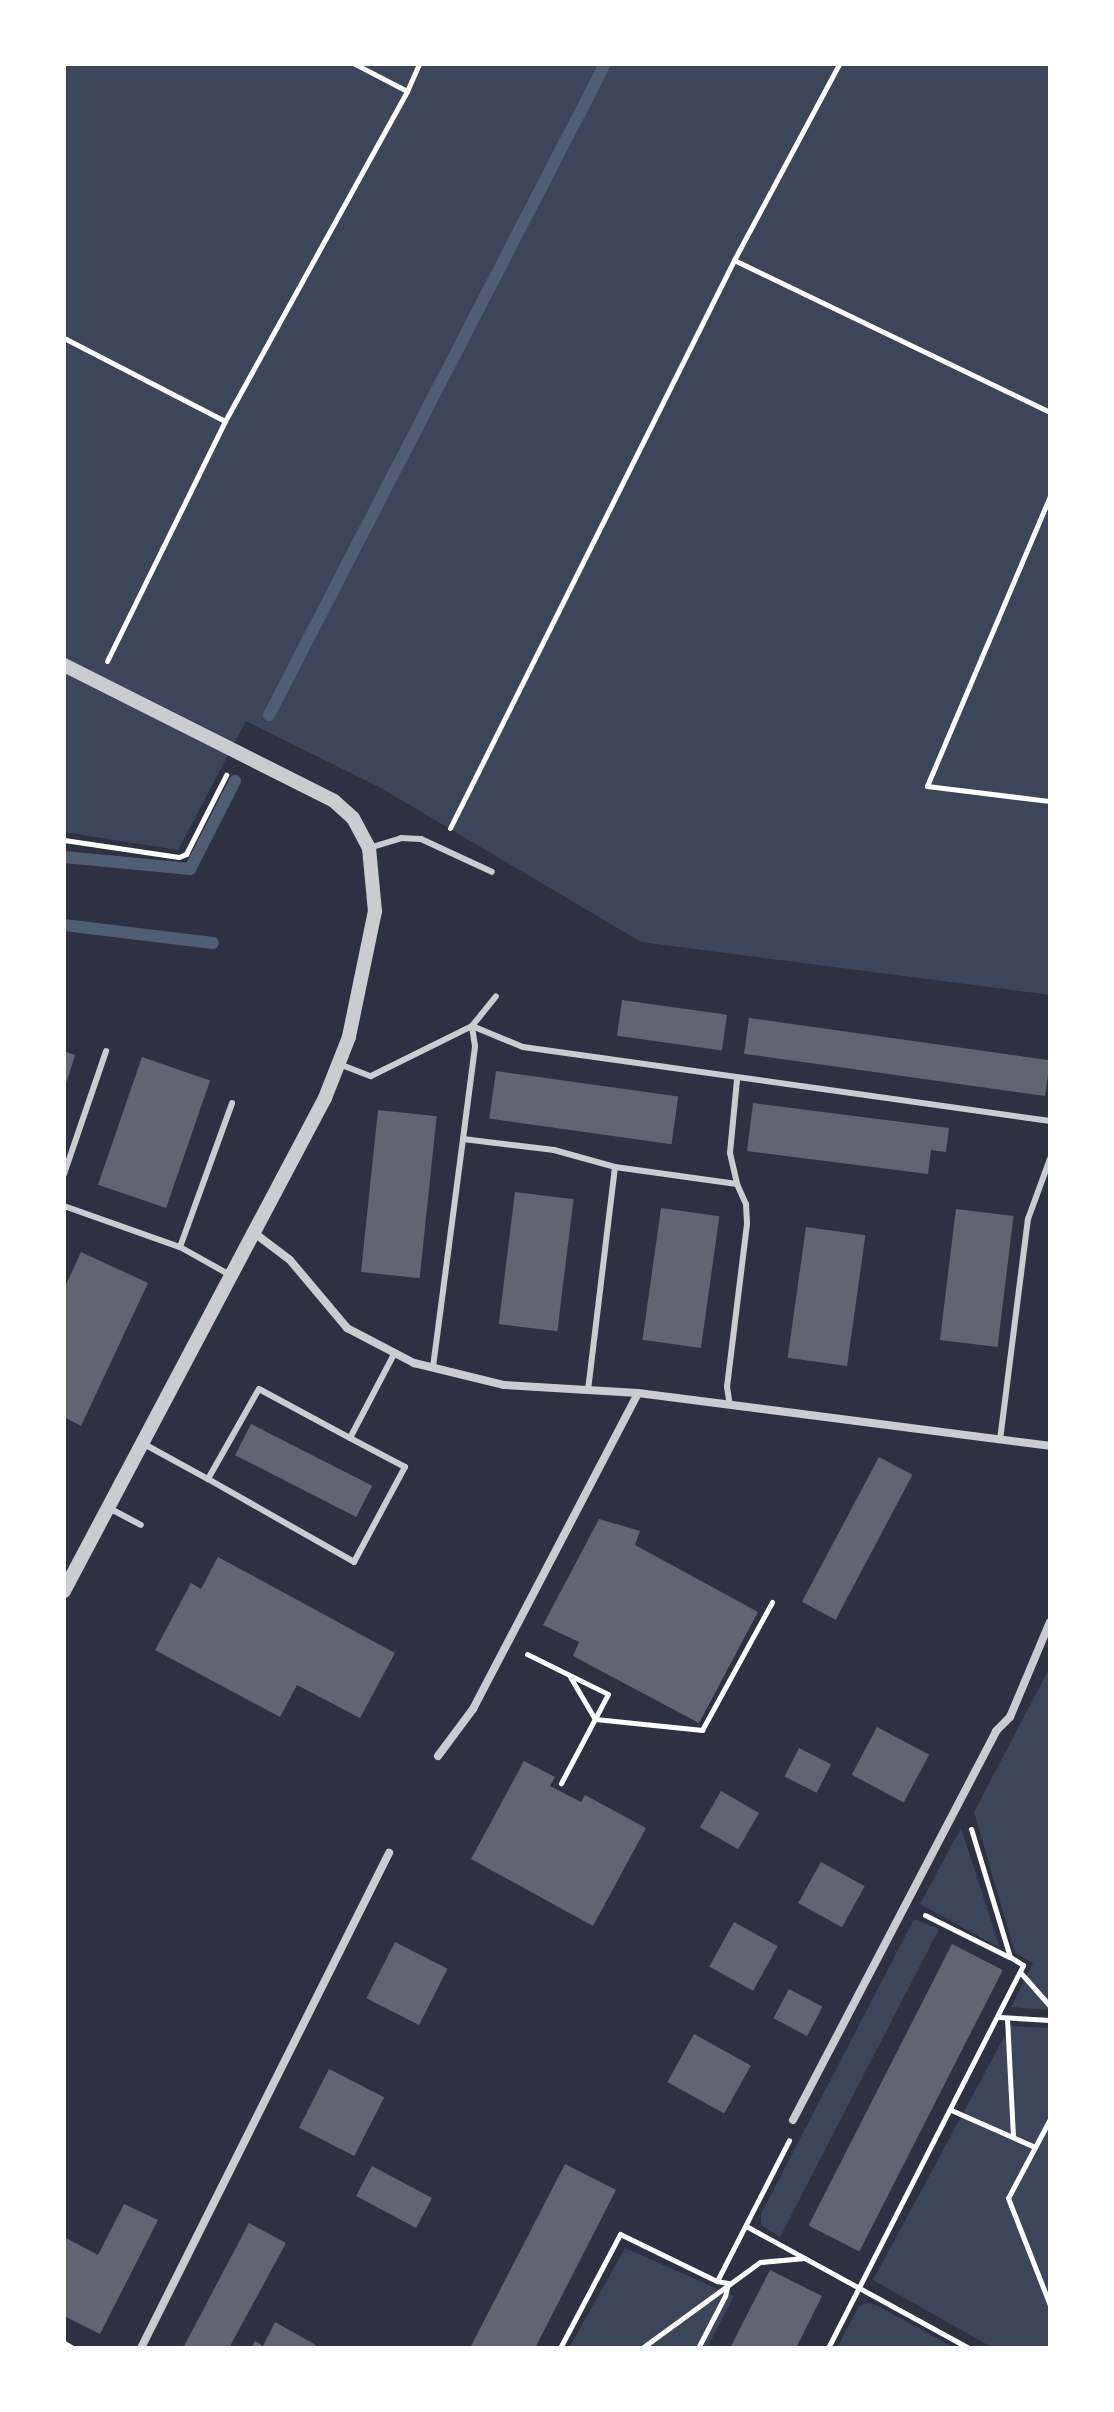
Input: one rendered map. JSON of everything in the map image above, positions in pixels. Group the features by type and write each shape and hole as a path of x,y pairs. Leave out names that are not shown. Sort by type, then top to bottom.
{"street":[{"path":"64,665 239,749 334,801 353,818 369,848 372,935 349,1037 339,1064 257,1235 64,1591"},
{"path":"257,1235 290,1260 347,1328 393,1356 433,1367 504,1385 638,1393 1050,1446"},
{"path":"438,1756 473,1709 638,1393"},
{"path":"793,2120 996,1731 1022,1693 1050,1622"},
{"path":"141,2348 389,1853"}],"lane":[{"path":"369,848 413,837 492,872"},
{"path":"339,1064 371,1076 472,1026 496,996"},
{"path":"472,1026 523,1047 737,1080 1050,1121"},
{"path":"433,1367 475,1046 472,1026"},
{"path":"64,1174 106,1051"},
{"path":"730,1405 727,1387 747,1224 746,1204 737,1184 730,1153 737,1080"},
{"path":"180,1247 232,1103"},
{"path":"463,1139 554,1150 615,1167 737,1184"},
{"path":"1000,1440 1028,1219 1050,1159"},
{"path":"588,1390 615,1167"},
{"path":"64,1206 180,1247 233,1277"},
{"path":"350,1438 393,1356"},
{"path":"144,1444 354,1562 405,1467 259,1389 208,1479"},
{"path":"109,1507 141,1525"}],"path":[{"path":"355,64 407,91"},
{"path":"95,681 225,421 419,64"},
{"path":"441,847 734,260 839,64"},
{"path":"734,260 1050,412"},
{"path":"64,338 225,421"},
{"path":"1050,496 927,786 1050,801"},
{"path":"64,840 179,857 186,854 239,749"},
{"path":"595,1719 702,1730 772,1602"},
{"path":"522,1651 608,1694 561,1783"},
{"path":"569,1675 595,1719"},
{"path":"962,1801 1010,1957"},
{"path":"828,2348 1023,1965 907,1905"},
{"path":"1020,1972 1050,2006"},
{"path":"999,2017 1050,2020"},
{"path":"1007,2018 1013,2137"},
{"path":"951,2110 1035,2147"},
{"path":"1050,2119 1008,2198 1050,2305"},
{"path":"717,2281 793,2133 793,2120"},
{"path":"746,2226 969,2348"},
{"path":"560,2348 620,2234 717,2281 728,2283"},
{"path":"642,2348 760,2262 807,2258"},
{"path":"698,2348 728,2283"},
{"path":"64,2343 73,2348"}],"shaded area":[{"path":"64,64 1050,64 1050,995 641,942 381,788 246,721 178,850 64,832"},
{"path":"1050,1667 1050,2010 1011,2007 1033,1963 1015,1953 974,1812"},
{"path":"961,1828 1000,1948 920,1904"},
{"path":"914,1919 939,1929 780,2237 761,2225 761,2214"},
{"path":"1010,2026 1050,2028 1050,2348 993,2348 873,2280"},
{"path":"625,2248 734,2296 707,2348 569,2348"},
{"path":"867,2303 955,2348 837,2348 859,2306"}],"building":[{"path":"622,1000 727,1015 722,1050 617,1036"},
{"path":"749,1018 1050,1060 1045,1096 744,1054"},
{"path":"64,1051 75,1055 65,1087 64,1087"},
{"path":"142,1057 210,1080 166,1208 98,1185"},
{"path":"496,1071 678,1097 672,1144 489,1119"},
{"path":"753,1103 949,1128 946,1152 931,1150 928,1174 747,1151"},
{"path":"378,1110 437,1116 420,1278 361,1272"},
{"path":"515,1192 574,1199 557,1331 499,1324"},
{"path":"661,1208 719,1216 701,1348 642,1340"},
{"path":"956,1209 1014,1216 997,1347 940,1340"},
{"path":"806,1227 865,1235 847,1366 788,1358"},
{"path":"81,1252 148,1283 81,1426 64,1417 64,1289"},
{"path":"251,1424 372,1486 356,1517 235,1455"},
{"path":"879,1457 913,1475 836,1620 802,1602"},
{"path":"599,1519 640,1531 635,1545 758,1612 699,1723 573,1656 579,1642 543,1625"},
{"path":"218,1557 395,1653 360,1718 297,1685 280,1717 155,1650 191,1583 201,1589"},
{"path":"877,1727 929,1755 904,1802 852,1775"},
{"path":"799,1748 831,1764 817,1793 784,1777"},
{"path":"524,1761 555,1777 550,1786 581,1802 585,1795 646,1828 593,1926 471,1859"},
{"path":"721,1791 759,1813 738,1849 700,1827"},
{"path":"821,1862 865,1886 842,1927 798,1903"},
{"path":"734,1922 778,1946 753,1991 709,1967"},
{"path":"395,1942 448,1969 419,2025 366,1998"},
{"path":"952,1944 1003,1970 859,2251 809,2226"},
{"path":"789,1989 823,2007 807,2036 774,2018"},
{"path":"694,2034 751,2066 724,2114 667,2082"},
{"path":"329,2069 384,2097 354,2156 299,2128"},
{"path":"565,2164 616,2190 535,2348 470,2348"},
{"path":"372,2166 432,2198 416,2228 356,2196"},
{"path":"124,2204 158,2220 100,2334 64,2316 64,2237 98,2255"},
{"path":"249,2223 286,2243 229,2348 183,2348"},
{"path":"770,2270 822,2296 796,2348 730,2348"},
{"path":"275,2322 321,2348 251,2348 255,2341 263,2346"}],"waterway":[{"path":"269,715 605,64"},
{"path":"64,857 190,869 235,781"},
{"path":"64,925 213,943"}]}
